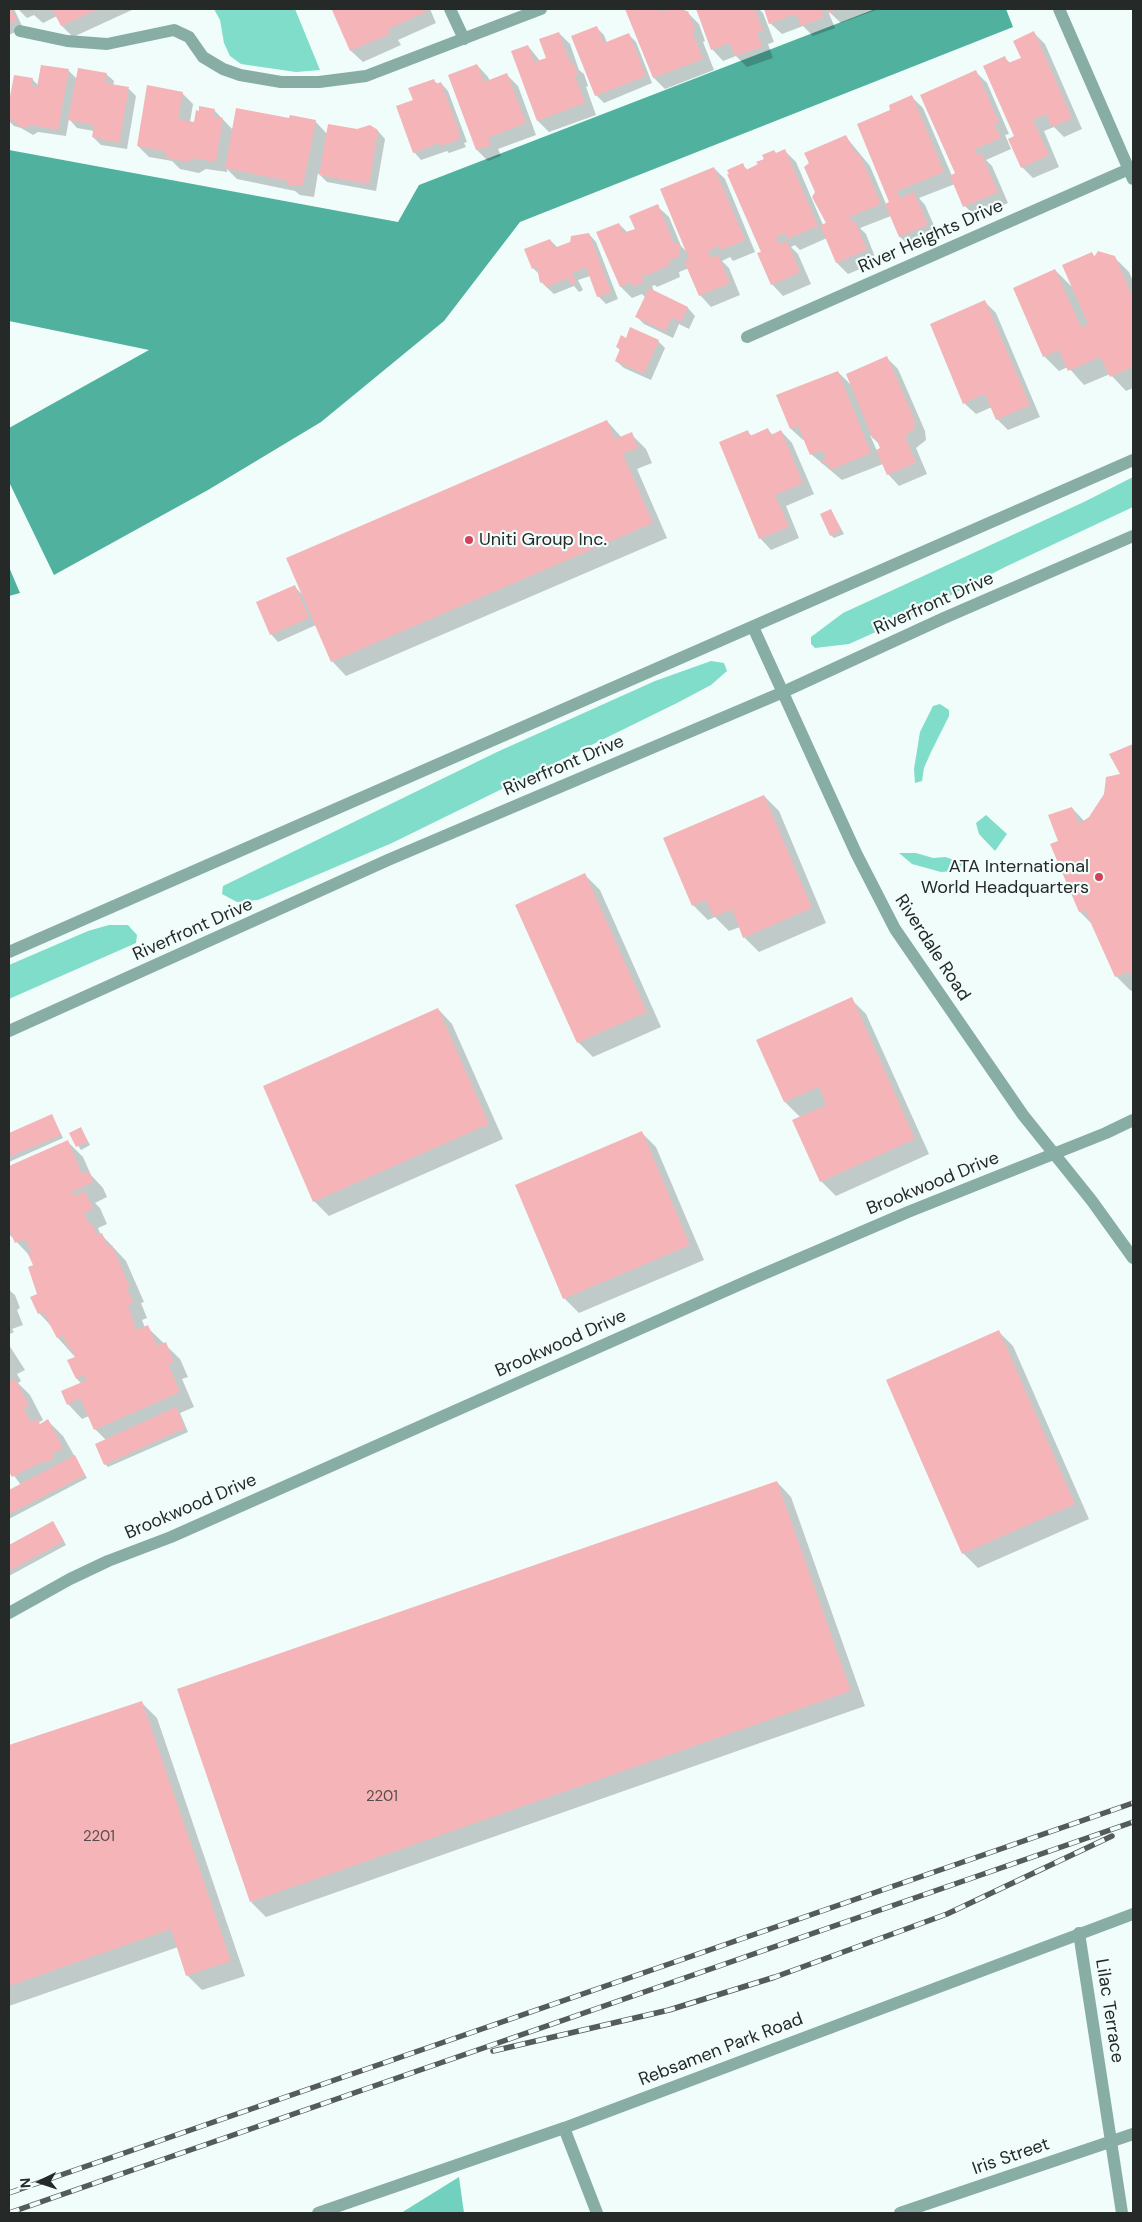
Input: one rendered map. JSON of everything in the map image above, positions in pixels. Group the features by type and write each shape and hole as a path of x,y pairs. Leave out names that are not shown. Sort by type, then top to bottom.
{"street":[{"path":"450,9 464,39"},
{"path":"20,31 68,41 107,44 174,30 189,37 203,57 223,69 240,75 281,82 319,82 366,76 541,9"},
{"path":"1059,9 1131,174"},
{"name":"River Heights Drive","path":"748,337 1131,174"},
{"path":"9,952 753,628 1133,460"},
{"name":"Riverfront Drive","path":"9,1031 388,860 782,693 944,618 1133,536"},
{"name":"Riverdale Road","path":"753,628 856,853 895,929 1023,1115 1055,1154 1133,1258"},
{"name":"Brookwood Drive","path":"9,1613 108,1561 171,1537 752,1279 908,1212 1055,1154 1133,1120"},
{"name":"Rebsamen Park Road","path":"318,2213 564,2128 1133,1914"},
{"name":"Lilac Terrace","path":"1079,1933 1122,2213"},
{"path":"564,2128 598,2213"},
{"name":"Iris Street","path":"900,2213 1133,2134"}],"shaded area":[{"path":"214,9 295,9 320,70 296,72 241,64 230,56 224,43 220,20"},
{"path":"875,9 1006,9 1013,27 520,222 444,321 321,422 208,490 54,575 9,482 9,428 149,350 9,321 9,150 398,222 419,185"},
{"path":"1133,477 1133,507 1005,567 907,618 849,644 815,648 811,644 811,637 843,613 1084,502"},
{"path":"9,567 20,593 9,596"},
{"path":"711,661 724,663 727,671 711,685 392,843 258,900 237,902 222,894 223,886 497,752 655,681"},
{"path":"940,704 949,710 949,716 924,768 922,781 915,783 914,769 920,732 933,706"},
{"path":"986,815 1007,834 995,851 979,834 976,823"},
{"path":"899,853 916,853 933,858 945,857 965,863 954,871 941,872 912,864"},
{"path":"109,925 128,925 137,935 136,943 9,999 9,965 88,931"},
{"path":"459,2177 464,2213 401,2213"}],"building":[{"path":"9,9 11,9 17,20 9,24"},
{"path":"52,9 98,9 61,26"},
{"path":"425,9 426,12 388,29 390,34 350,51 332,10"},
{"path":"625,9 659,9 660,12 669,9 688,11 695,30 692,31 703,59 653,78"},
{"path":"696,9 755,9 763,31 757,33 762,47 735,56 730,43 711,50"},
{"path":"764,9 821,9 824,17 801,26 796,14 769,24"},
{"path":"827,9 839,9 828,13"},
{"path":"597,26 604,43 629,33 646,76 595,96 571,36"},
{"path":"1034,31 1072,118 1052,127 1046,114 1033,120 1049,155 1021,168 1008,139 1014,136 983,66 1005,56 1008,63 1021,58 1013,41"},
{"path":"559,32 570,63 573,62 578,75 575,76 585,103 537,121 511,51 528,45 534,62 546,58 539,39"},
{"path":"477,64 484,82 507,73 526,123 488,138 491,145 476,150 448,75"},
{"path":"41,65 69,69 58,130 30,125 25,128 9,120 9,102 14,75 33,78 31,86 37,87"},
{"path":"78,68 107,73 105,83 129,87 119,143 92,137 94,125 68,120"},
{"path":"976,70 999,123 994,124 1001,138 975,149 977,155 981,153 998,192 963,207 950,176 955,173 920,95"},
{"path":"434,79 436,84 441,82 460,134 458,135 459,140 440,146 439,143 413,153 396,106 413,100 408,88"},
{"path":"147,85 183,92 178,119 194,122 196,110 199,111 199,106 215,109 213,116 223,118 216,162 194,158 187,162 167,158 164,151 137,146"},
{"path":"912,95 944,172 897,191 900,198 914,192 928,225 899,237 885,204 889,202 857,124 890,110 889,105"},
{"path":"236,108 289,118 290,115 316,120 303,186 288,185 288,181 225,168"},
{"path":"328,124 357,129 370,125 378,130 369,184 319,175"},
{"path":"846,135 856,154 859,153 881,204 849,217 852,222 855,221 867,250 836,263 820,225 826,223 812,197 815,192 804,167 809,163 804,153"},
{"path":"785,149 818,226 788,239 785,233 776,237 779,244 787,241 800,272 771,285 757,253 761,252 727,174 729,174 727,170 743,163 746,170 758,164 756,162 764,159 762,155 774,150 776,153"},
{"path":"714,167 745,240 721,250 719,246 708,251 712,258 718,255 730,283 699,296 684,261 689,259 660,189"},
{"path":"658,204 674,244 678,242 681,248 678,249 680,256 668,261 670,265 645,276 644,274 641,275 644,282 633,287 631,282 620,287 596,232 619,223 623,233 635,229 629,216"},
{"path":"589,233 611,292 597,297 586,267 572,273 576,283 571,285 568,278 546,287 543,281 540,283 537,267 532,269 524,249 550,239 554,248 570,242 571,236"},
{"path":"1098,251 1115,256 1133,298 1133,367 1110,377 1100,357 1068,371 1059,350 1043,357 1013,288 1055,269 1081,327 1088,324 1062,265 1092,252 1094,257"},
{"path":"649,288 688,307 681,322 672,318 665,331 635,317"},
{"path":"985,300 1030,405 996,420 985,394 963,404 930,324"},
{"path":"630,327 659,340 644,374 615,361 620,349 616,347 621,335 626,338"},
{"path":"887,356 914,418 915,428 905,436 916,463 887,475 876,450 880,448 876,438 873,439 846,374"},
{"path":"838,371 871,453 830,470 827,462 822,464 821,462 826,459 822,450 810,455 798,426 790,429 776,395"},
{"name":"Uniti Group Inc.","path":"607,420 615,439 632,432 638,448 623,454 653,523 331,662 286,558"},
{"path":"768,428 771,435 781,430 803,483 775,495 789,527 759,539 719,442 748,430 750,436"},
{"path":"831,509 841,530 830,536 820,514"},
{"path":"295,585 309,618 270,635 256,602"},
{"name":"ATA International World Headquarters","path":"1133,744 1133,981 1129,971 1115,977 1085,910 1079,912 1050,844 1058,841 1048,815 1072,807 1079,824 1089,817 1104,794 1106,777 1120,774 1109,754"},
{"path":"764,795 812,908 743,938 732,909 714,917 706,900 692,906 663,838"},
{"path":"585,873 647,1012 577,1043 515,905"},
{"path":"852,997 915,1139 820,1182 792,1120 826,1105 819,1087 784,1102 756,1040"},
{"path":"438,1008 489,1124 313,1202 263,1086"},
{"path":"52,1114 61,1135 9,1157 9,1133"},
{"path":"81,1127 88,1142 76,1147 69,1133"},
{"path":"642,1131 690,1245 563,1299 515,1185"},
{"path":"68,1140 82,1174 88,1171 93,1182 72,1192 74,1196 85,1191 93,1209 84,1213 89,1225 92,1223 97,1235 102,1233 108,1247 112,1245 130,1288 127,1288 133,1303 128,1305 136,1330 148,1325 157,1346 166,1342 174,1362 168,1364 180,1392 94,1430 80,1398 67,1405 61,1391 87,1380 84,1375 76,1379 67,1360 75,1357 71,1348 69,1349 63,1336 57,1338 43,1312 38,1314 30,1297 37,1294 28,1267 33,1265 28,1254 31,1252 25,1239 15,1243 9,1229 9,1166"},
{"path":"999,1330 1075,1504 962,1554 886,1380"},
{"path":"15,1379 29,1405 24,1408 31,1422 37,1419 40,1424 48,1419 63,1448 52,1454 54,1458 12,1477 9,1472 9,1382"},
{"path":"176,1407 185,1428 104,1465 95,1444"},
{"path":"75,1455 85,1475 9,1514 9,1490"},
{"path":"777,1481 851,1691 250,1902 177,1689"},
{"path":"53,1521 64,1541 9,1571 9,1545"},
{"path":"142,1701 231,1961 186,1976 171,1929 9,1986 9,1745"}],"railway":[{"path":"9,2193 1133,1803"},
{"path":"9,2213 1133,1822"},
{"path":"493,2051 669,2010 775,1977 947,1914 1112,1836"}],"place":[{"name":"Uniti Group Inc.","path":"469,540"},
{"name":"ATA International World Headquarters","path":"1099,877"}]}
